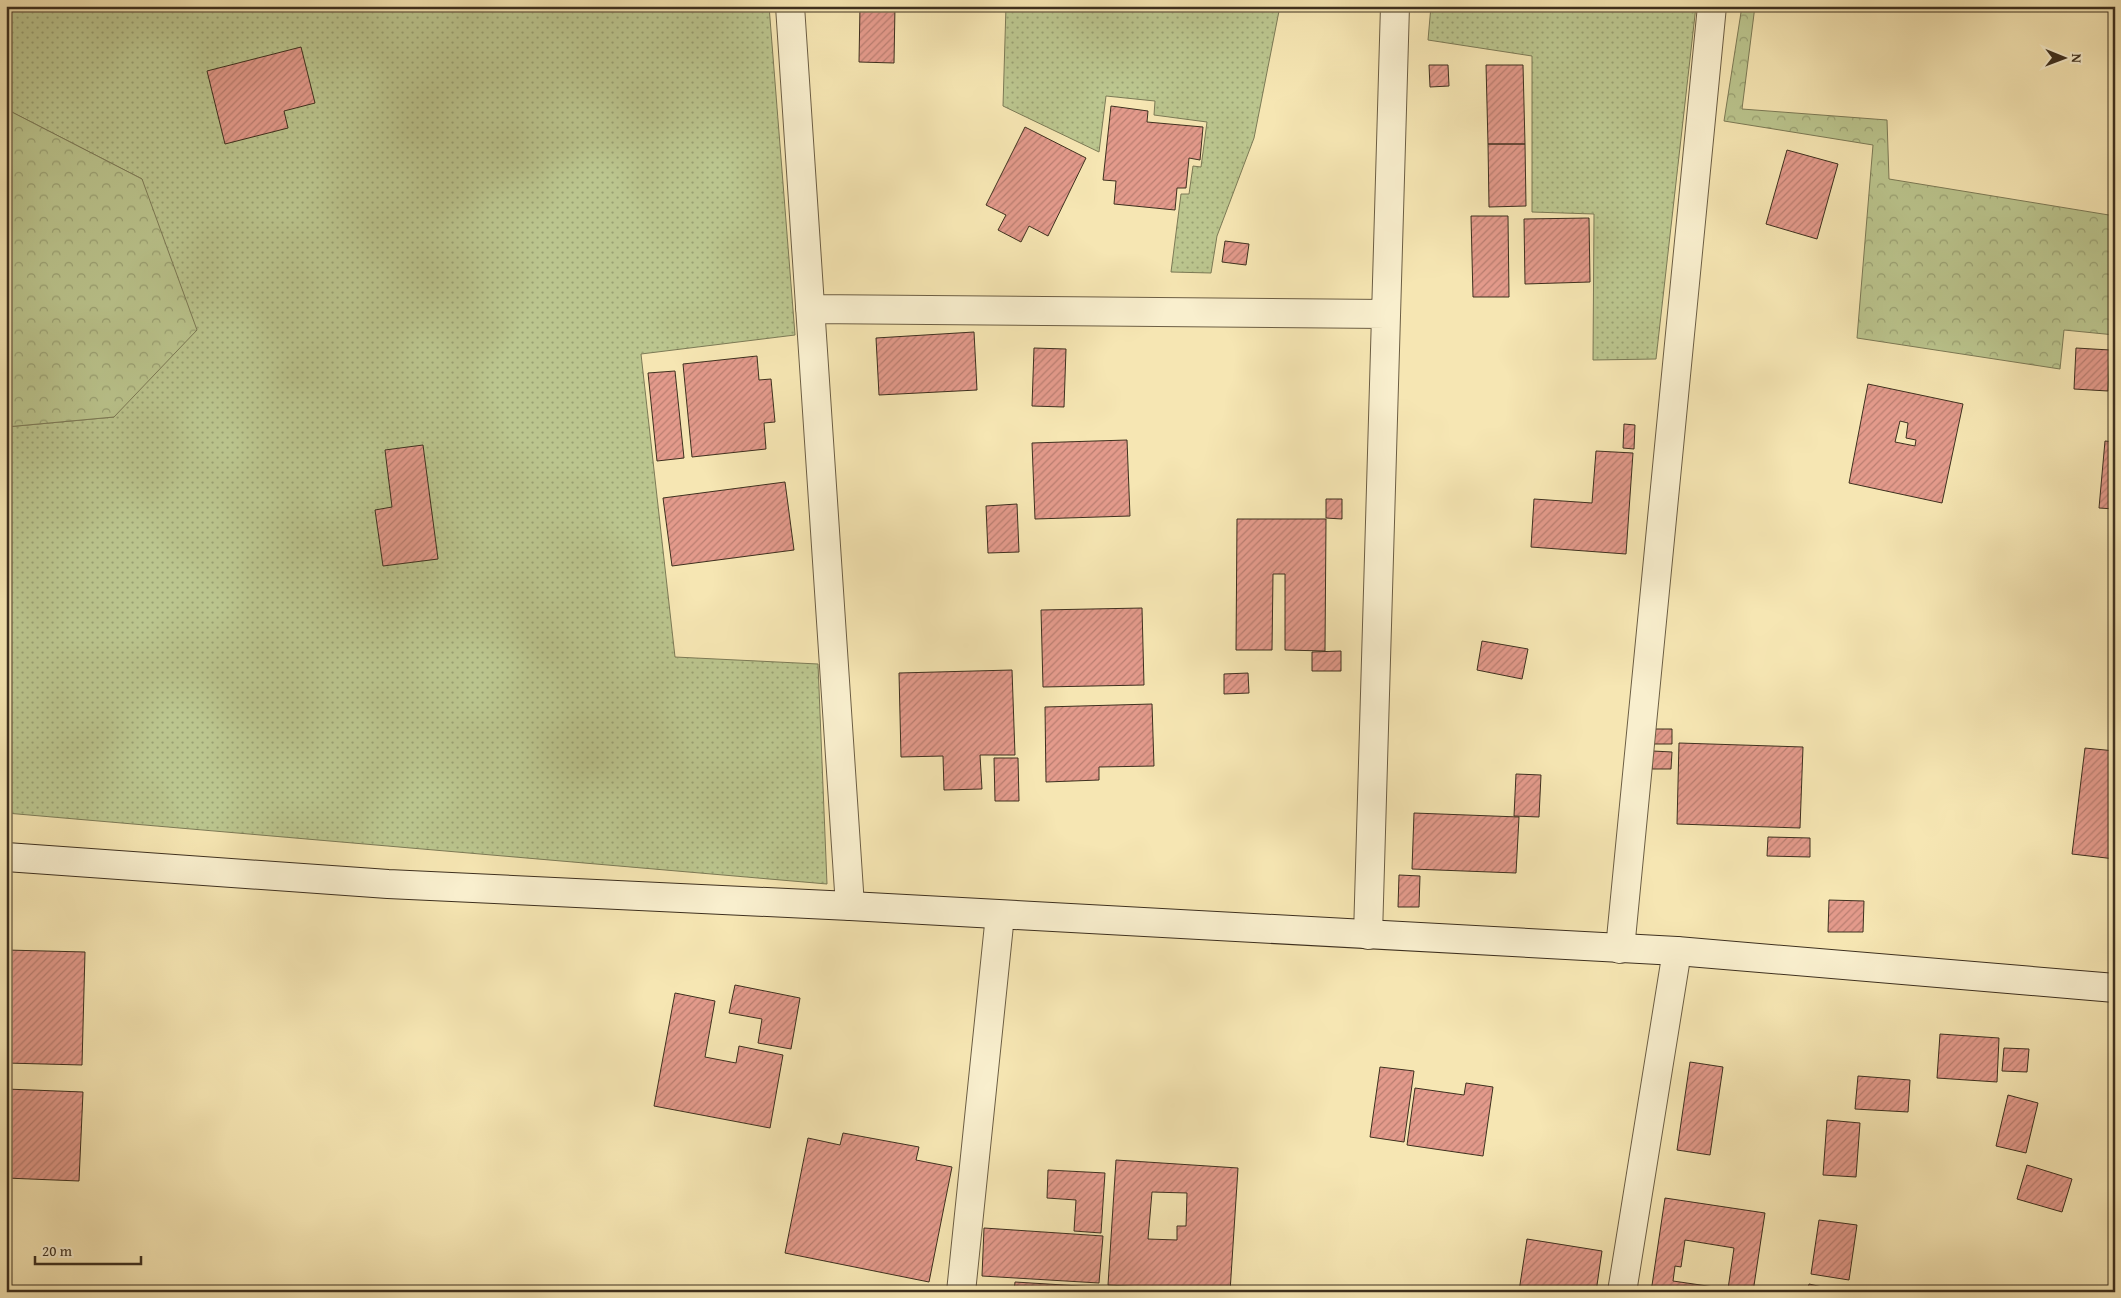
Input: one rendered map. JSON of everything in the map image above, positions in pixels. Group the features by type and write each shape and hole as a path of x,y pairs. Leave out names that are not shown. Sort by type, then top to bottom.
{"street":[{"path":"790,6 850,906"},
{"path":"1368,935 1395,6"},
{"path":"1620,949 1712,6"},
{"path":"810,309 1386,314"},
{"path":"6,857 388,884 850,906 1677,951 2115,988"},
{"path":"961,1292 1000,915"},
{"path":"1622,1292 1677,951"}],"green space":[{"path":"6,6 769,6 795,335 641,354 675,657 818,664 827,884 6,813 6,427 114,417 142,179 6,109"},
{"path":"1006,6 1280,6 1254,138 1217,236 1211,273 1171,272 1181,194 1189,194 1193,166 1201,167 1207,122 1154,115 1155,101 1106,96 1099,152 1003,106"},
{"path":"1431,6 1696,6 1656,359 1593,360 1594,214 1532,212 1532,56 1428,40"},
{"path":"1742,6 1755,6 1742,109 1887,120 1889,179 2115,216 2115,335 2064,330 2060,369 1857,338 1873,145 1724,121"},
{"path":"6,109 142,179 197,330 114,417 6,427"}],"building":[{"path":"860,6 895,6 894,63 859,62"},
{"path":"301,47 315,103 284,111 288,128 225,144 207,71"},
{"path":"1429,65 1448,65 1449,86 1430,87"},
{"path":"1486,65 1523,65 1525,144 1488,144"},
{"path":"1111,106 1148,111 1147,122 1203,127 1200,160 1189,158 1186,188 1177,188 1175,210 1114,204 1116,181 1103,180"},
{"path":"1025,127 1086,158 1048,236 1029,226 1021,242 998,230 1006,215 986,205"},
{"path":"1488,144 1525,144 1526,206 1489,207"},
{"path":"1787,150 1838,164 1817,239 1766,224"},
{"path":"1471,216 1508,216 1509,297 1473,297"},
{"path":"1589,218 1590,282 1525,284 1524,219"},
{"path":"1225,241 1249,244 1246,265 1222,262"},
{"path":"974,332 977,390 879,395 876,338"},
{"path":"1034,348 1066,349 1064,407 1032,406"},
{"path":"2076,348 2110,350 2108,391 2074,389"},
{"path":"757,356 759,380 771,379 775,422 764,423 766,449 692,457 683,364"},
{"path":"675,371 684,458 657,461 648,373"},
{"path":"2115,376 2115,408 2112,407"},
{"path":"1868,384 1963,404 1942,503 1849,483","holes":["1900,421 1908,423 1906,438 1916,440 1915,446 1895,442"]},
{"path":"1624,424 1635,425 1634,449 1623,448"},
{"path":"1127,440 1130,516 1035,519 1032,443"},
{"path":"2105,441 2115,442 2115,509 2099,508"},
{"path":"423,445 438,559 383,566 375,510 392,507 385,450"},
{"path":"1596,451 1633,453 1626,554 1531,547 1534,499 1592,503"},
{"path":"785,482 794,550 672,566 663,498"},
{"path":"1326,499 1342,499 1342,519 1326,518"},
{"path":"1017,504 1019,552 988,553 986,506"},
{"path":"1237,519 1326,519 1325,651 1285,650 1285,574 1273,574 1272,650 1236,650"},
{"path":"1142,608 1144,685 1043,687 1041,610"},
{"path":"1482,641 1528,649 1522,679 1477,670"},
{"path":"1341,651 1341,671 1312,671 1312,652"},
{"path":"1012,670 1015,755 980,755 982,789 944,790 943,756 901,757 899,673"},
{"path":"1248,673 1249,693 1224,694 1224,674"},
{"path":"1152,704 1154,766 1099,767 1099,780 1046,782 1045,707"},
{"path":"1654,729 1672,729 1672,744 1653,744"},
{"path":"1679,743 1803,747 1800,828 1677,824"},
{"path":"2085,748 2115,751 2115,859 2072,854"},
{"path":"1653,751 1672,752 1671,769 1652,769"},
{"path":"994,758 1018,758 1019,801 995,801"},
{"path":"1516,774 1541,775 1539,817 1514,816"},
{"path":"1414,813 1519,817 1516,873 1412,869"},
{"path":"1768,837 1810,838 1810,857 1767,856"},
{"path":"1399,875 1420,876 1419,907 1398,907"},
{"path":"1829,900 1864,901 1863,932 1828,932"},
{"path":"6,950 85,952 82,1065 6,1063"},
{"path":"735,985 800,998 791,1049 758,1043 762,1019 729,1013"},
{"path":"675,993 715,1001 705,1057 736,1063 739,1046 783,1055 770,1128 654,1106"},
{"path":"1940,1034 1999,1038 1997,1082 1937,1078"},
{"path":"2004,1048 2029,1049 2027,1072 2002,1071"},
{"path":"1690,1062 1723,1067 1710,1155 1677,1150"},
{"path":"1380,1067 1414,1071 1404,1142 1370,1137"},
{"path":"1858,1076 1910,1080 1908,1112 1855,1109"},
{"path":"1466,1083 1493,1087 1483,1156 1407,1145 1415,1088 1464,1095"},
{"path":"6,1089 83,1092 79,1181 6,1178"},
{"path":"2008,1095 2038,1103 2026,1153 1996,1146"},
{"path":"1827,1120 1860,1123 1856,1177 1823,1175"},
{"path":"843,1133 919,1147 916,1160 952,1167 929,1282 785,1253 808,1138 840,1145"},
{"path":"1116,1160 1238,1168 1230,1292 1108,1285","holes":["1152,1192 1187,1193 1186,1226 1177,1226 1177,1240 1148,1239"]},
{"path":"2027,1165 2072,1179 2062,1212 2017,1199"},
{"path":"1048,1170 1105,1173 1101,1233 1074,1231 1076,1200 1047,1198"},
{"path":"1665,1198 1765,1213 1753,1292 1651,1292","holes":["1685,1240 1734,1248 1728,1289 1673,1281 1675,1266 1681,1267"]},
{"path":"1819,1220 1857,1225 1849,1280 1811,1274"},
{"path":"984,1228 1103,1236 1099,1283 982,1276"},
{"path":"1527,1239 1602,1251 1596,1292 1519,1291"},
{"path":"1015,1282 1096,1287 1096,1292 1014,1292"},
{"path":"1809,1284 1845,1292 1807,1292"}]}
